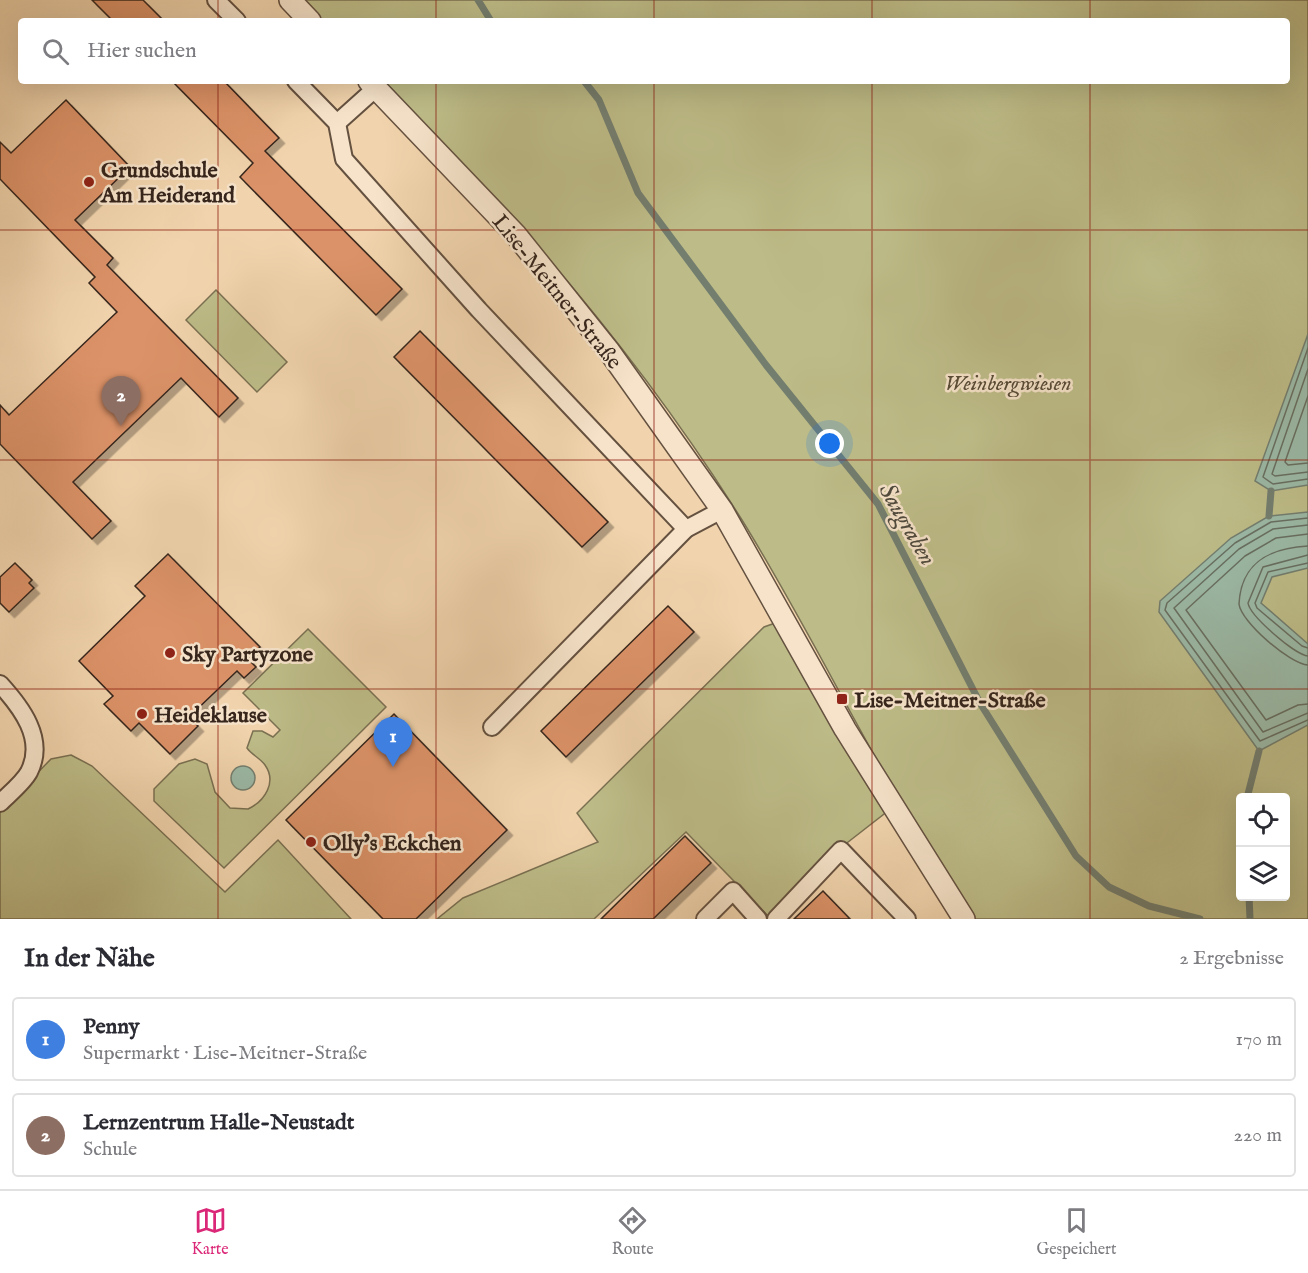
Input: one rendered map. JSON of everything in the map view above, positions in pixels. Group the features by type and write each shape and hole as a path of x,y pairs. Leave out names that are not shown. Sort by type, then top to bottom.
{"street":[{"path":"216,0 234,18"},
{"path":"290,0 307,18"},
{"path":"299,84 337,123 344,159 479,310 686,530"},
{"name":"Lise-Meitner-Straße","path":"337,123 372,84 516,235 609,351 722,510 846,729 964,919"},
{"path":"492,727 686,530 722,510"},
{"path":"0,684 20,706 36,744 29,772 0,803"},
{"path":"776,919 841,850 907,919"},
{"path":"705,919 733,891 758,919"}],"green space":[{"name":"Weinbergwiesen","path":"300,0 1308,0 1308,919 975,919 912,822 742,520 663,403 605,327 481,184 382,84 1290,84 1290,18 318,18"},
{"path":"216,290 287,362 257,392 186,320"},
{"path":"781,621 893,807 843,846 770,918 686,832 594,919 437,919 463,898 598,842 577,813 764,627"},
{"path":"308,629 386,707 224,868 154,801 154,789 179,764 195,759 207,764 215,792 230,808 248,809 260,801 267,790 270,778 263,763 247,748 253,731 262,731 273,737 280,730 243,693"},
{"path":"71,755 92,766 225,892 278,840 351,919 0,919 0,811 51,759"}],"water":[{"path":"1308,334 1308,485 1271,491 1255,481"},
{"path":"1308,512 1308,568 1272,577 1261,603 1308,644 1308,725 1259,751 1159,612 1160,601 1231,538 1269,516"},
{"path":"243,766 248,767 254,773 254,783 248,789 243,790 238,789 232,783 231,778 232,773 238,767"}],"building":[{"path":"92,0 143,0 161,18 110,18"},
{"path":"175,84 227,84 279,138 265,151 402,289 376,315 240,177 253,163"},
{"path":"66,100 130,167 75,220 113,258 107,265 238,398 219,417 181,378 73,482 111,521 92,539 0,444 0,405 9,415 117,312 89,283 95,277 0,179 0,142 11,153"},
{"path":"420,331 608,522 582,547 394,357"},
{"name":"Sky Partyzone","path":"168,554 260,647 248,659 256,667 244,678 237,671 189,717 198,726 170,754 139,723 131,731 104,704 113,696 79,661 145,596 135,586"},
{"path":"15,563 32,580 29,583 34,588 9,612 0,603 0,577"},
{"path":"668,606 694,632 566,757 541,731"},
{"path":"394,714 507,830 416,919 383,919 286,820"},
{"path":"685,836 711,863 653,919 601,919"},
{"path":"823,891 850,919 794,919"}],"waterway":[{"name":"Saugraben","path":"478,0 489,18"},
{"name":"Saugraben","path":"586,84 599,100 638,193 766,365 878,504 980,703 1076,856 1109,887 1149,906 1200,919"},
{"path":"1269,516 1271,491"},
{"path":"1248,793 1259,751"},
{"path":"1249,901 1250,919"}],"place":[{"name":"Grundschule Am Heiderand","path":"89,182"},
{"name":"Lernzentrum Halle-Neustadt","path":"121,426"},
{"name":"Sky Partyzone","path":"170,653"},
{"name":"Lise-Meitner-Straße","path":"842,699"},
{"name":"Heideklause","path":"142,714"},
{"name":"Penny","path":"393,767"},
{"name":"Olly's Eckchen","path":"311,842"}]}
